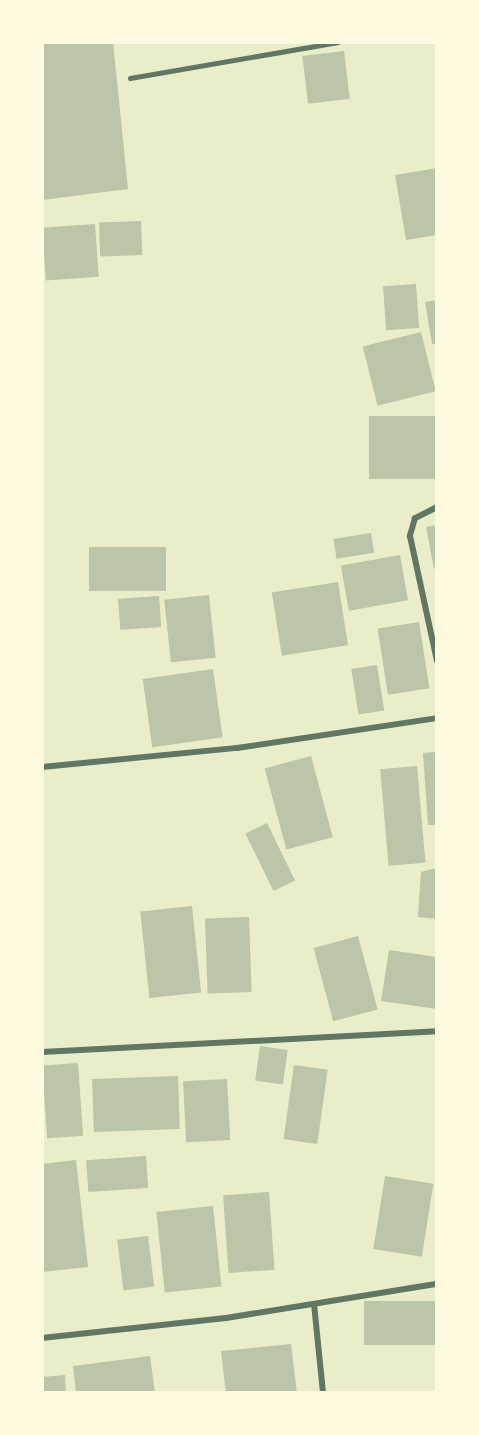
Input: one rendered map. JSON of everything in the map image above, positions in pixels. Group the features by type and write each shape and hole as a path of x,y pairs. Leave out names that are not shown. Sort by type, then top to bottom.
{"street":[{"path":"437,507 414,518 410,536 437,661"},
{"path":"42,767 237,748 437,718"},
{"path":"42,1052 437,1032"},
{"path":"42,1338 314,1304 437,1284"},
{"path":"314,1304 323,1393"}],"lane":[{"path":"130,78 313,44 338,42"}],"building":[{"path":"42,42 113,42 128,189 42,200"},
{"path":"344,51 350,99 308,104 302,56"},
{"path":"437,168 437,235 406,240 395,175"},
{"path":"141,221 142,255 100,256 99,222"},
{"path":"95,224 99,277 46,281 42,228"},
{"path":"416,284 419,328 386,330 383,286"},
{"path":"437,300 437,344 432,344 425,302"},
{"path":"421,332 436,391 378,406 363,347"},
{"path":"369,416 437,416 437,479 369,479"},
{"path":"437,525 437,568 434,569 426,527"},
{"path":"371,533 374,553 337,559 333,539"},
{"path":"89,547 166,547 166,591 89,591"},
{"path":"400,555 408,600 349,611 341,565"},
{"path":"338,582 348,645 282,656 272,592"},
{"path":"209,595 216,658 171,662 164,600"},
{"path":"159,596 161,627 120,630 118,599"},
{"path":"419,622 429,688 388,695 378,629"},
{"path":"377,665 384,710 359,715 351,669"},
{"path":"213,669 223,737 152,747 143,679"},
{"path":"437,752 437,825 428,825 423,753"},
{"path":"311,756 333,837 286,850 265,768"},
{"path":"417,766 425,863 389,866 380,769"},
{"path":"267,823 295,881 273,891 245,834"},
{"path":"437,868 437,919 418,917 421,872"},
{"path":"192,906 201,993 149,998 140,911"},
{"path":"249,917 252,992 208,993 205,919"},
{"path":"358,936 378,1009 333,1021 314,948"},
{"path":"389,950 437,957 437,1009 381,1001"},
{"path":"260,1046 288,1050 283,1085 255,1081"},
{"path":"78,1063 83,1136 47,1138 42,1066"},
{"path":"294,1065 328,1070 317,1144 284,1139"},
{"path":"178,1076 180,1129 94,1132 92,1079"},
{"path":"227,1079 230,1140 186,1142 183,1081"},
{"path":"146,1156 148,1188 88,1192 86,1160"},
{"path":"76,1160 88,1267 42,1272 42,1164"},
{"path":"385,1176 433,1184 422,1257 373,1249"},
{"path":"269,1192 274,1270 229,1273 223,1195"},
{"path":"213,1206 221,1287 165,1293 156,1212"},
{"path":"148,1236 154,1287 123,1290 117,1240"},
{"path":"364,1301 437,1301 437,1345 364,1345"},
{"path":"291,1344 297,1393 226,1393 221,1351"},
{"path":"150,1356 155,1393 76,1393 73,1366"},
{"path":"65,1375 66,1393 42,1393 42,1377"}]}
